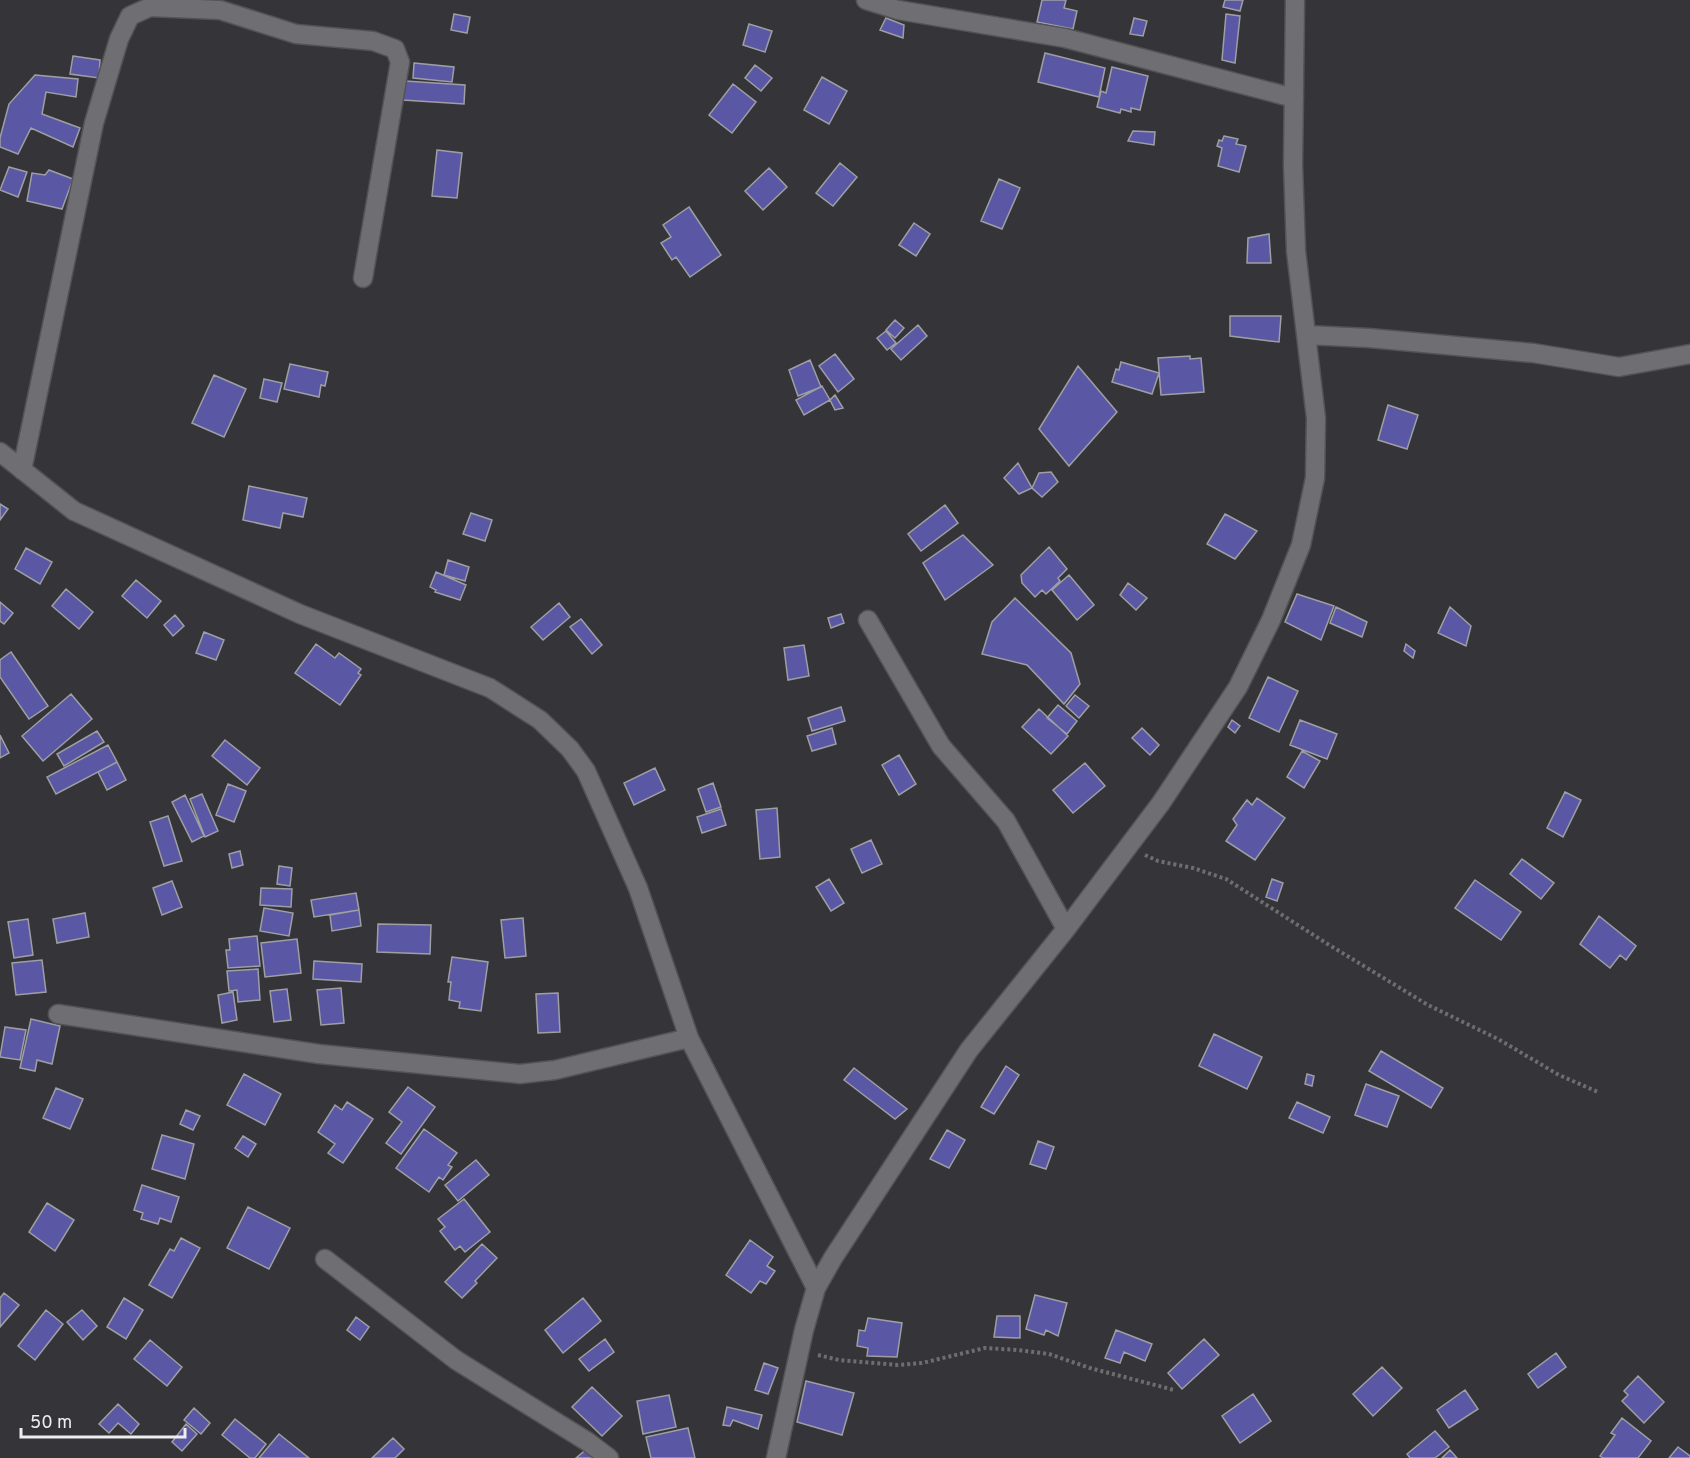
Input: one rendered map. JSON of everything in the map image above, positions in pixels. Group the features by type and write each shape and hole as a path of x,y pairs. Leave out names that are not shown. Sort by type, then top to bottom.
{"street":[{"path":"866,0 898,10 1065,38 1294,98"},
{"path":"776,1458 816,1288 832,1258 969,1050 1066,929 1161,803 1238,687 1271,620 1301,545 1315,478 1316,418 1296,251 1295,0"},
{"path":"22,470 94,123 119,39 130,16 150,7 220,10 296,34 373,41 395,49 400,62 363,278"},
{"path":"1306,335 1369,338 1533,353 1619,367 1690,354"},
{"path":"0,452 74,511 300,614 490,688 540,720 570,749 586,771 638,888 689,1038 816,1288"},
{"path":"868,620 941,746 1006,821 1066,929"},
{"path":"58,1014 319,1054 520,1074 555,1070 689,1038"},
{"path":"325,1259 456,1360 588,1442 609,1458"}],"path":[{"path":"1127,848 1158,861 1193,868 1226,879 1428,1005 1498,1039 1558,1075 1598,1092"},
{"path":"800,1351 839,1360 897,1365 922,1363 985,1348 1018,1350 1049,1354 1101,1371 1174,1390"}],"building":[{"path":"1042,0 1066,0 1064,8 1077,11 1073,29 1037,22"},
{"path":"1225,0 1243,0 1240,11 1223,7"},
{"path":"454,14 470,17 467,33 451,30"},
{"path":"1226,14 1240,16 1235,63 1222,60"},
{"path":"886,18 904,25 903,38 880,30"},
{"path":"1134,18 1147,21 1143,36 1130,34"},
{"path":"749,24 772,31 765,52 743,45"},
{"path":"1045,53 1105,68 1099,97 1038,82"},
{"path":"73,56 100,60 99,78 70,74"},
{"path":"414,63 454,67 452,82 413,78"},
{"path":"755,65 772,78 761,91 745,78"},
{"path":"1112,67 1148,76 1140,110 1131,108 1131,112 1121,109 1120,113 1097,107 1101,91 1106,93"},
{"path":"35,75 78,79 76,97 46,92 42,114 80,128 73,147 31,128 18,154 0,147 0,138 9,104"},
{"path":"822,77 847,91 829,124 804,110"},
{"path":"405,81 465,85 464,104 403,100"},
{"path":"733,84 756,102 732,133 709,115"},
{"path":"1133,131 1155,132 1154,145 1128,141"},
{"path":"1224,136 1238,139 1236,144 1246,146 1239,172 1218,166 1222,148 1217,146 1219,140 1222,141"},
{"path":"437,150 462,153 457,198 432,196"},
{"path":"840,163 857,177 833,206 816,193"},
{"path":"9,167 27,172 18,197 0,190"},
{"path":"769,168 787,187 763,210 745,191"},
{"path":"49,170 73,179 62,209 27,201 32,173 45,175"},
{"path":"999,179 1020,188 1002,229 981,221"},
{"path":"689,207 721,255 690,277 676,257 672,260 661,243 671,237 663,225"},
{"path":"914,223 930,234 916,256 899,245"},
{"path":"1269,234 1271,263 1247,263 1248,238"},
{"path":"1230,316 1281,316 1279,342 1230,336"},
{"path":"895,320 904,328 895,338 886,330"},
{"path":"918,325 927,336 901,360 891,349"},
{"path":"886,331 896,343 887,350 877,338"},
{"path":"835,354 854,379 838,392 819,366"},
{"path":"1190,356 1190,359 1201,358 1204,392 1161,395 1158,358"},
{"path":"810,360 821,387 798,396 789,370"},
{"path":"1121,362 1159,373 1152,394 1112,382"},
{"path":"290,364 328,372 325,386 321,385 319,397 284,389"},
{"path":"1078,366 1117,412 1069,466 1039,429"},
{"path":"214,375 246,389 224,437 192,423"},
{"path":"264,379 282,383 277,402 260,398"},
{"path":"822,386 830,400 804,415 796,400"},
{"path":"835,395 843,408 835,410 830,400"},
{"path":"1388,405 1418,415 1407,449 1378,440"},
{"path":"1018,463 1032,488 1019,494 1004,478"},
{"path":"1051,472 1058,482 1042,497 1032,488 1039,473"},
{"path":"249,486 307,498 303,517 283,513 280,528 243,520"},
{"path":"0,504 8,509 0,520"},
{"path":"945,505 958,523 921,551 908,534"},
{"path":"471,513 492,520 485,541 463,534"},
{"path":"1225,514 1257,531 1235,559 1207,544"},
{"path":"963,535 993,565 945,600 923,563"},
{"path":"1049,547 1067,569 1058,578 1060,581 1046,594 1042,590 1035,597 1022,583 1021,575"},
{"path":"26,548 52,562 40,584 15,569"},
{"path":"448,560 469,567 465,581 444,575"},
{"path":"436,572 466,585 460,600 435,592 436,590 430,587"},
{"path":"1069,575 1094,605 1077,620 1052,590"},
{"path":"136,580 161,601 147,618 122,596"},
{"path":"1128,583 1147,598 1136,610 1120,595"},
{"path":"66,589 93,612 79,629 52,606"},
{"path":"1297,594 1334,606 1321,640 1285,622"},
{"path":"1015,598 1071,653 1080,684 1064,704 1027,665 982,654 992,622"},
{"path":"0,602 13,613 4,624 0,621"},
{"path":"559,603 570,617 543,640 531,627"},
{"path":"1336,607 1367,622 1362,637 1330,623"},
{"path":"1450,607 1471,626 1466,646 1438,633"},
{"path":"841,614 844,623 831,628 828,618"},
{"path":"175,615 184,626 173,636 164,625"},
{"path":"581,619 602,645 592,654 570,627"},
{"path":"204,632 224,640 216,660 196,653"},
{"path":"316,644 335,658 339,653 361,669 358,673 361,675 340,705 295,673"},
{"path":"1406,644 1415,651 1413,658 1404,651"},
{"path":"804,645 809,676 788,680 784,648"},
{"path":"11,652 48,706 29,719 0,677 0,660"},
{"path":"1268,677 1298,691 1279,732 1249,718"},
{"path":"71,694 92,719 43,761 22,736"},
{"path":"1075,695 1089,706 1079,718 1066,706"},
{"path":"1058,705 1077,721 1067,734 1047,718"},
{"path":"841,707 845,721 812,731 808,718"},
{"path":"1039,709 1068,736 1051,754 1022,727"},
{"path":"1232,720 1240,726 1235,733 1228,727"},
{"path":"1300,720 1337,734 1327,759 1290,745"},
{"path":"832,728 836,744 812,751 807,736"},
{"path":"1142,728 1159,745 1150,755 1132,738"},
{"path":"97,731 104,742 64,766 57,754"},
{"path":"0,735 9,753 0,758"},
{"path":"225,740 260,768 247,785 212,756"},
{"path":"108,745 117,762 56,794 47,777"},
{"path":"1302,751 1320,761 1304,788 1287,777"},
{"path":"899,755 916,784 899,795 882,765"},
{"path":"117,762 126,780 107,790 98,772"},
{"path":"1085,763 1105,786 1073,813 1053,790"},
{"path":"655,768 665,790 634,805 624,783"},
{"path":"713,783 721,807 706,812 698,789"},
{"path":"228,784 246,791 234,822 216,815"},
{"path":"1565,792 1581,800 1563,837 1547,828"},
{"path":"202,794 218,831 205,837 190,799"},
{"path":"185,795 204,836 192,842 172,802"},
{"path":"1257,798 1285,818 1255,860 1226,841 1237,825 1233,819 1247,800 1252,805"},
{"path":"777,808 780,857 760,859 756,810"},
{"path":"721,809 726,825 702,833 697,817"},
{"path":"168,816 182,861 164,866 150,822"},
{"path":"871,840 882,864 862,873 851,849"},
{"path":"240,851 243,865 232,868 229,854"},
{"path":"1522,859 1554,883 1541,899 1510,874"},
{"path":"279,866 292,868 290,886 277,884"},
{"path":"829,879 844,903 831,911 816,887"},
{"path":"1272,879 1283,883 1277,901 1266,897"},
{"path":"1475,880 1521,912 1501,940 1455,908"},
{"path":"172,881 182,907 162,915 153,888"},
{"path":"261,888 292,889 291,907 260,905"},
{"path":"356,893 359,910 314,917 311,900"},
{"path":"264,908 293,913 289,936 260,931"},
{"path":"359,910 361,926 332,931 330,915"},
{"path":"85,913 89,937 57,943 53,919"},
{"path":"1599,916 1636,946 1626,960 1620,955 1610,968 1580,944"},
{"path":"523,918 526,956 505,958 501,920"},
{"path":"28,919 33,955 14,958 8,922"},
{"path":"378,924 431,925 430,954 377,952"},
{"path":"257,936 260,966 228,968 226,950 230,950 229,939"},
{"path":"297,939 301,973 265,977 261,943"},
{"path":"452,957 488,962 481,1011 459,1008 460,1002 449,1000 451,982 448,982"},
{"path":"42,960 46,992 16,995 12,963"},
{"path":"314,961 362,964 361,982 313,979"},
{"path":"258,969 260,1000 238,1002 237,990 229,991 227,971"},
{"path":"341,988 344,1023 321,1025 317,990"},
{"path":"287,989 291,1020 274,1022 270,991"},
{"path":"233,992 237,1020 222,1023 218,995"},
{"path":"558,993 560,1032 538,1033 536,994"},
{"path":"31,1019 60,1026 52,1064 37,1060 35,1071 20,1068"},
{"path":"5,1027 26,1030 20,1060 0,1057"},
{"path":"1214,1034 1262,1057 1247,1089 1199,1066"},
{"path":"1381,1051 1443,1088 1431,1108 1369,1071"},
{"path":"1006,1066 1019,1075 994,1114 981,1107"},
{"path":"854,1068 907,1109 895,1119 844,1080"},
{"path":"244,1074 281,1094 265,1125 227,1105"},
{"path":"1307,1074 1314,1076 1312,1086 1305,1084"},
{"path":"1366,1084 1399,1096 1387,1127 1355,1115"},
{"path":"408,1087 435,1107 401,1154 386,1143 402,1122 389,1112"},
{"path":"56,1088 83,1099 70,1129 43,1118"},
{"path":"347,1102 373,1119 343,1163 328,1153 335,1144 318,1132 335,1105 342,1110"},
{"path":"1297,1102 1330,1117 1323,1133 1289,1118"},
{"path":"186,1110 200,1116 193,1130 180,1124"},
{"path":"424,1129 457,1153 448,1165 452,1167 443,1180 439,1177 429,1192 396,1168"},
{"path":"947,1130 965,1140 949,1168 930,1159"},
{"path":"162,1135 194,1144 185,1179 152,1169"},
{"path":"243,1136 256,1144 248,1157 235,1148"},
{"path":"1038,1141 1054,1147 1046,1169 1030,1164"},
{"path":"476,1160 489,1175 458,1201 445,1185"},
{"path":"142,1185 179,1197 171,1222 160,1218 158,1224 141,1219 143,1213 134,1210"},
{"path":"464,1199 490,1232 465,1252 460,1246 455,1250 440,1231 445,1227 438,1219"},
{"path":"47,1203 74,1220 55,1251 29,1232"},
{"path":"248,1207 290,1228 269,1269 227,1248"},
{"path":"181,1238 200,1248 172,1298 149,1285 170,1249 174,1251"},
{"path":"750,1240 773,1257 767,1266 775,1271 766,1284 760,1281 751,1293 726,1275"},
{"path":"482,1244 497,1258 462,1298 445,1282"},
{"path":"4,1293 19,1305 0,1327 0,1298"},
{"path":"1035,1295 1067,1303 1058,1336 1046,1330 1044,1335 1026,1329"},
{"path":"124,1298 143,1310 126,1339 107,1327"},
{"path":"583,1298 601,1321 563,1353 545,1330"},
{"path":"46,1310 63,1324 35,1360 18,1346"},
{"path":"82,1310 97,1326 83,1340 67,1322"},
{"path":"997,1316 1020,1316 1020,1338 994,1337"},
{"path":"356,1317 369,1327 360,1340 347,1330"},
{"path":"868,1318 902,1323 897,1357 867,1356 868,1348 857,1346 859,1330 865,1331"},
{"path":"1116,1330 1152,1344 1145,1361 1124,1352 1120,1363 1105,1358"},
{"path":"605,1339 614,1352 589,1371 579,1359"},
{"path":"1204,1339 1219,1355 1182,1389 1168,1373"},
{"path":"150,1340 182,1367 167,1386 134,1359"},
{"path":"1556,1353 1566,1367 1538,1388 1528,1374"},
{"path":"764,1363 778,1368 768,1394 755,1390"},
{"path":"1382,1367 1402,1388 1373,1416 1353,1394"},
{"path":"1638,1376 1664,1402 1644,1423 1622,1401 1628,1395 1624,1391"},
{"path":"806,1381 854,1393 842,1435 797,1422"},
{"path":"592,1387 622,1416 602,1436 572,1407"},
{"path":"1465,1390 1478,1409 1449,1428 1437,1410"},
{"path":"1253,1394 1271,1421 1240,1443 1222,1416"},
{"path":"669,1395 676,1427 643,1434 637,1401"},
{"path":"118,1404 139,1424 131,1434 118,1423 109,1433 99,1424"},
{"path":"727,1407 762,1415 758,1429 733,1420 730,1426 723,1425"},
{"path":"194,1408 210,1423 201,1434 184,1420"},
{"path":"1622,1418 1651,1441 1638,1458 1603,1458 1600,1456 1615,1435 1611,1433"},
{"path":"235,1419 266,1444 255,1458 250,1458 222,1435"},
{"path":"186,1424 197,1434 182,1451 172,1442"},
{"path":"688,1428 695,1458 651,1458 646,1437"},
{"path":"1435,1431 1449,1447 1435,1458 1410,1458 1407,1454"},
{"path":"279,1434 309,1458 259,1458"},
{"path":"393,1438 404,1449 395,1458 372,1458"},
{"path":"1678,1447 1690,1456 1690,1458 1669,1458"},
{"path":"588,1448 596,1458 576,1458"},
{"path":"1450,1450 1457,1458 1442,1458"}]}
